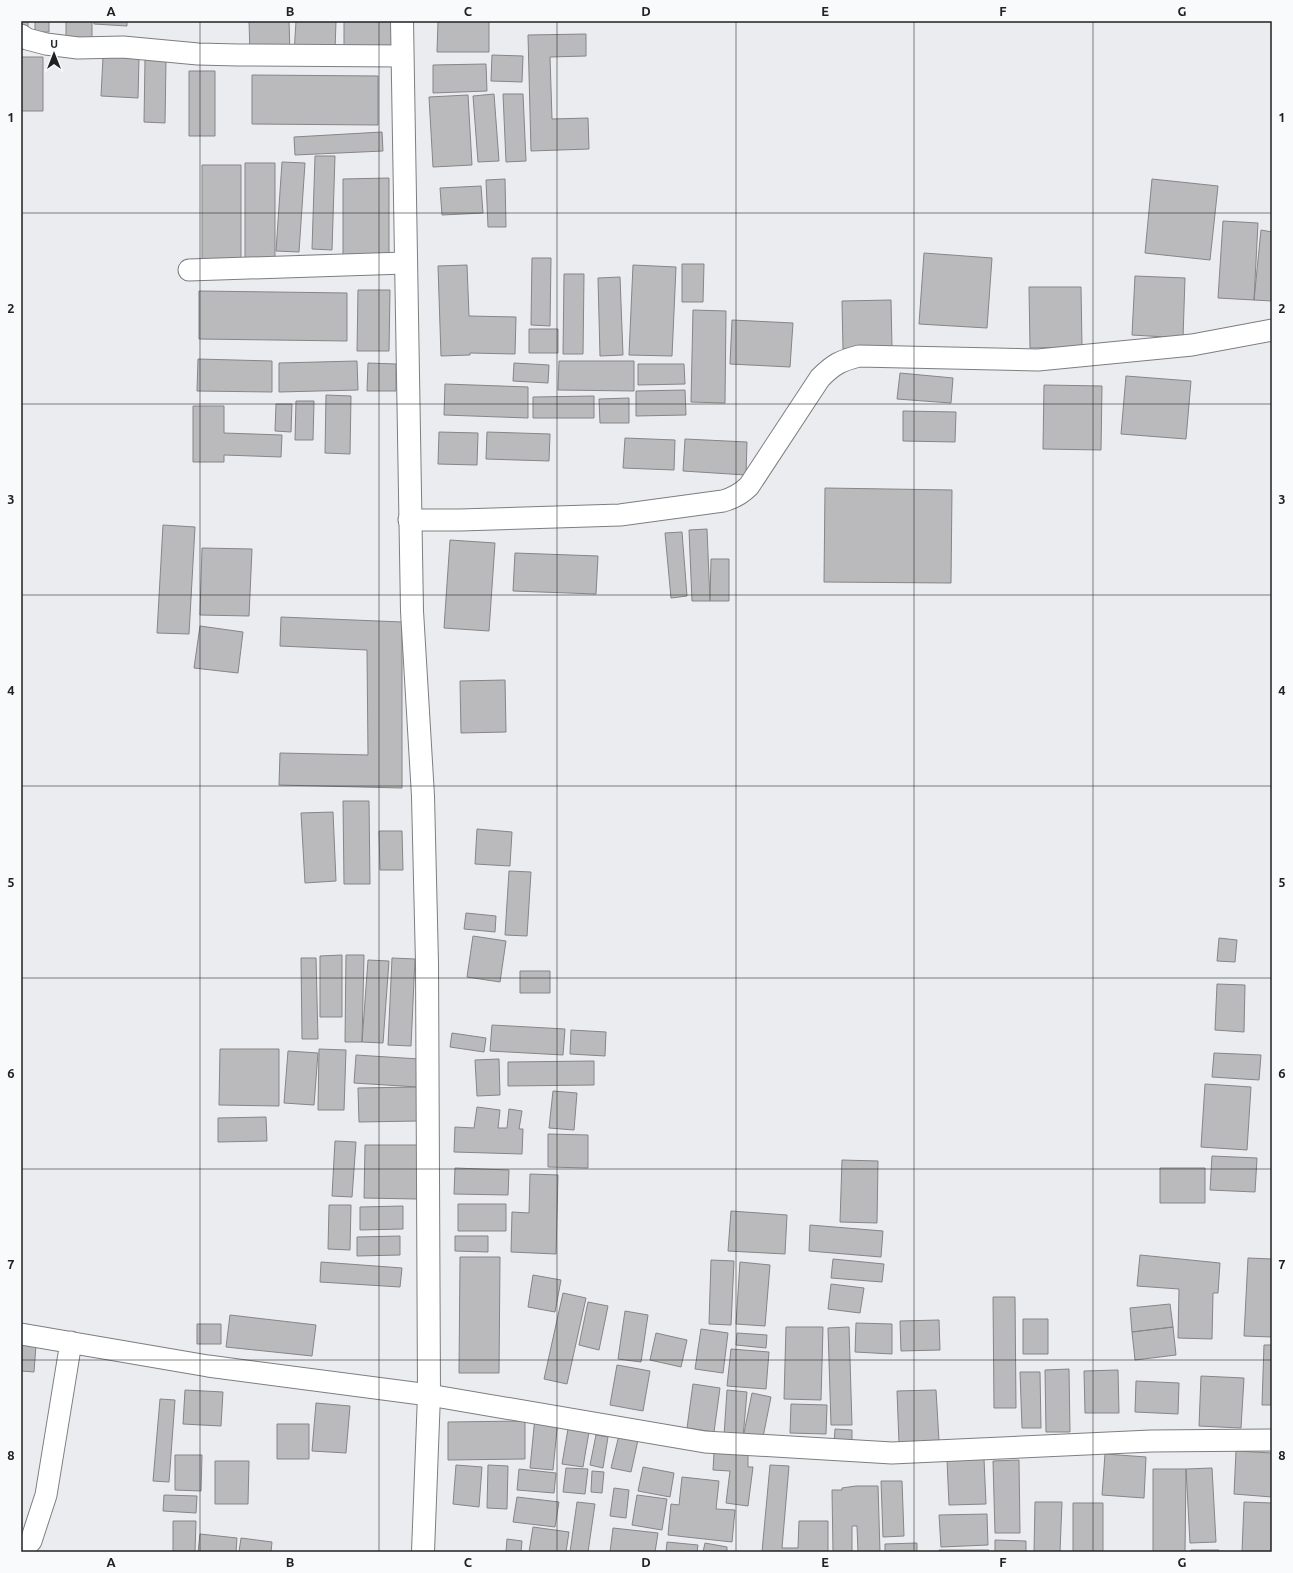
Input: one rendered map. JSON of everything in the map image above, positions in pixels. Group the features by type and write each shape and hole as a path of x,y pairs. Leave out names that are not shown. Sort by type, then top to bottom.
{"street":[{"path":"402,21 409,520 412,610 422,796 427,964 429,1395 423,1552"},
{"path":"21,35 27,39 46,44 78,48 123,47 198,54 238,55 402,56"},
{"path":"189,270 405,263"},
{"path":"409,520 460,520 620,515 723,501 732,498 739,495 749,486 820,378 832,366 859,356 1038,360 1192,345 1272,330"},
{"path":"21,1334 208,1366 429,1395 705,1442 892,1453 1151,1442 1272,1440"},
{"path":"21,1552 32,1541 46,1495 71,1342"}],"building":[{"path":"21,21 28,21 28,27 21,27"},
{"path":"35,21 49,21 49,32 35,32"},
{"path":"66,21 92,21 92,38 66,38"},
{"path":"94,21 127,21 127,26 94,24"},
{"path":"249,21 289,21 290,53 250,54"},
{"path":"296,21 336,21 335,51 294,54"},
{"path":"344,21 398,21 398,54 344,55"},
{"path":"438,21 489,21 489,52 437,52"},
{"path":"586,34 586,56 550,57 552,119 588,118 589,149 531,151 528,35"},
{"path":"492,55 523,56 522,82 491,81"},
{"path":"21,57 43,57 43,111 21,111"},
{"path":"103,57 139,58 138,98 101,96"},
{"path":"145,59 166,59 165,123 144,122"},
{"path":"486,64 487,91 433,93 433,65"},
{"path":"189,71 215,71 215,136 189,136"},
{"path":"252,75 378,76 378,125 252,124"},
{"path":"494,94 499,161 478,162 473,96"},
{"path":"503,94 523,94 526,161 506,162"},
{"path":"468,95 472,165 433,167 429,97"},
{"path":"382,132 383,151 295,155 294,137"},
{"path":"315,156 335,156 332,250 312,249"},
{"path":"282,162 305,163 299,252 276,251"},
{"path":"245,163 275,163 275,264 245,264"},
{"path":"202,165 241,165 241,262 202,262"},
{"path":"389,178 389,255 343,255 343,179"},
{"path":"505,179 506,227 488,227 486,180"},
{"path":"1152,179 1218,186 1210,260 1145,253"},
{"path":"481,186 483,213 442,215 440,188"},
{"path":"1223,221 1258,223 1254,300 1218,298"},
{"path":"1261,230 1272,232 1272,301 1254,300"},
{"path":"924,253 992,258 987,328 919,324"},
{"path":"532,258 551,258 550,326 531,325"},
{"path":"682,264 704,264 703,302 682,302"},
{"path":"467,265 469,316 516,317 515,354 470,353 470,355 441,356 438,266"},
{"path":"633,265 676,267 672,356 629,355"},
{"path":"564,274 584,274 583,354 563,354"},
{"path":"1135,276 1185,278 1183,338 1132,335"},
{"path":"620,277 623,355 600,356 598,278"},
{"path":"1029,287 1081,287 1082,347 1030,348"},
{"path":"358,290 390,290 389,351 357,351"},
{"path":"199,291 347,293 347,341 199,339"},
{"path":"891,300 892,348 843,349 842,301"},
{"path":"693,310 726,311 725,403 691,402"},
{"path":"732,320 793,323 790,367 730,364"},
{"path":"529,329 558,329 558,353 529,353"},
{"path":"198,359 272,361 272,392 197,391"},
{"path":"357,361 358,390 279,392 279,363"},
{"path":"559,361 634,361 634,391 558,390"},
{"path":"368,363 396,364 396,391 367,391"},
{"path":"514,363 549,365 548,383 513,381"},
{"path":"638,364 684,364 685,384 638,385"},
{"path":"900,373 953,378 951,403 897,399"},
{"path":"1126,376 1191,381 1186,439 1121,434"},
{"path":"445,384 528,387 528,418 444,415"},
{"path":"1044,385 1102,386 1101,450 1043,449"},
{"path":"685,390 686,415 636,416 636,391"},
{"path":"326,395 351,396 350,454 325,453"},
{"path":"594,396 594,418 533,418 533,397"},
{"path":"629,398 629,423 600,423 599,399"},
{"path":"296,401 314,401 313,440 295,440"},
{"path":"276,404 292,404 291,432 275,431"},
{"path":"193,406 224,406 224,433 282,435 281,457 224,455 224,462 193,462"},
{"path":"903,411 956,412 955,442 903,441"},
{"path":"439,432 478,433 477,465 438,464"},
{"path":"487,432 550,434 549,461 486,459"},
{"path":"625,438 675,440 674,470 623,468"},
{"path":"685,439 747,442 746,475 683,471"},
{"path":"825,488 952,490 951,583 824,582"},
{"path":"163,525 195,527 189,634 157,633"},
{"path":"707,529 710,601 692,601 689,530"},
{"path":"682,532 687,596 671,598 665,533"},
{"path":"450,540 495,543 489,631 444,628"},
{"path":"202,548 252,549 249,616 200,615"},
{"path":"515,553 598,556 596,594 513,591"},
{"path":"711,559 729,559 729,601 710,601"},
{"path":"281,617 402,622 402,788 279,785 280,753 368,755 367,650 280,646"},
{"path":"200,626 243,632 238,673 194,668"},
{"path":"505,680 506,732 461,733 460,681"},
{"path":"343,801 369,801 370,884 344,884"},
{"path":"333,812 336,881 305,883 301,813"},
{"path":"477,829 512,832 510,866 475,864"},
{"path":"379,831 402,831 403,870 380,870"},
{"path":"509,871 531,872 527,936 505,935"},
{"path":"466,913 496,916 495,932 464,929"},
{"path":"473,936 506,941 500,982 467,977"},
{"path":"1219,938 1237,940 1235,962 1217,961"},
{"path":"342,955 342,1017 320,1017 320,956"},
{"path":"346,955 364,955 362,1042 345,1042"},
{"path":"301,958 316,958 318,1039 302,1039"},
{"path":"392,958 415,959 411,1046 388,1045"},
{"path":"368,960 389,961 383,1043 362,1042"},
{"path":"520,971 550,971 550,993 520,993"},
{"path":"1217,984 1245,985 1244,1032 1215,1030"},
{"path":"492,1025 565,1029 563,1055 490,1051"},
{"path":"571,1030 606,1032 605,1056 570,1054"},
{"path":"452,1033 486,1038 484,1052 450,1047"},
{"path":"220,1049 279,1049 279,1106 219,1105"},
{"path":"319,1049 346,1050 344,1110 318,1110"},
{"path":"288,1051 318,1053 314,1105 284,1103"},
{"path":"1214,1053 1261,1055 1259,1080 1212,1077"},
{"path":"356,1055 419,1059 418,1087 354,1083"},
{"path":"499,1059 500,1095 477,1096 475,1060"},
{"path":"594,1061 594,1085 508,1086 508,1062"},
{"path":"1205,1084 1251,1087 1247,1150 1201,1147"},
{"path":"418,1087 418,1121 359,1122 358,1088"},
{"path":"553,1091 577,1093 574,1130 549,1128"},
{"path":"477,1107 500,1110 498,1128 507,1128 509,1109 522,1111 519,1129 523,1129 522,1154 454,1152 455,1127 474,1128"},
{"path":"266,1117 267,1141 218,1142 218,1118"},
{"path":"548,1134 588,1135 588,1168 548,1167"},
{"path":"335,1141 356,1142 352,1197 332,1196"},
{"path":"365,1145 418,1145 417,1199 364,1198"},
{"path":"1212,1156 1257,1158 1255,1192 1210,1190"},
{"path":"842,1160 878,1161 877,1223 840,1222"},
{"path":"455,1168 509,1170 508,1195 454,1194"},
{"path":"1160,1168 1205,1168 1205,1203 1160,1203"},
{"path":"530,1174 558,1175 556,1254 511,1252 512,1212 529,1213"},
{"path":"458,1204 506,1204 506,1231 458,1231"},
{"path":"329,1205 351,1205 350,1250 328,1249"},
{"path":"403,1206 403,1229 360,1230 360,1207"},
{"path":"731,1211 787,1215 785,1254 728,1251"},
{"path":"810,1225 883,1231 881,1257 809,1251"},
{"path":"400,1236 400,1255 357,1256 357,1237"},
{"path":"455,1236 488,1236 488,1252 455,1251"},
{"path":"1140,1255 1220,1263 1218,1293 1213,1293 1212,1339 1178,1338 1179,1289 1137,1286"},
{"path":"460,1257 500,1257 499,1373 459,1373"},
{"path":"1248,1258 1272,1259 1272,1337 1244,1336"},
{"path":"833,1259 884,1264 882,1282 831,1278"},
{"path":"711,1260 734,1261 731,1325 709,1324"},
{"path":"321,1262 402,1268 400,1287 320,1282"},
{"path":"740,1262 770,1265 765,1326 736,1324"},
{"path":"533,1275 561,1280 555,1312 528,1307"},
{"path":"831,1284 864,1288 860,1313 828,1309"},
{"path":"563,1293 586,1298 567,1384 544,1379"},
{"path":"993,1297 1015,1297 1016,1408 994,1408"},
{"path":"588,1302 608,1306 599,1350 579,1345"},
{"path":"1170,1304 1173,1327 1132,1332 1130,1308"},
{"path":"625,1311 648,1315 641,1362 618,1359"},
{"path":"230,1315 316,1325 312,1356 226,1347"},
{"path":"1023,1319 1048,1319 1048,1354 1023,1354"},
{"path":"939,1320 940,1350 901,1351 900,1321"},
{"path":"856,1323 892,1324 892,1354 855,1352"},
{"path":"197,1324 221,1324 221,1344 197,1344"},
{"path":"786,1327 823,1327 821,1400 784,1399"},
{"path":"849,1327 852,1425 831,1425 828,1328"},
{"path":"1173,1327 1176,1355 1135,1360 1132,1332"},
{"path":"701,1329 728,1333 723,1373 695,1369"},
{"path":"656,1333 687,1340 681,1367 650,1360"},
{"path":"737,1333 767,1335 766,1348 736,1345"},
{"path":"21,1344 36,1345 34,1372 21,1371"},
{"path":"1264,1345 1272,1345 1272,1405 1262,1405"},
{"path":"731,1349 769,1352 766,1389 727,1386"},
{"path":"617,1365 650,1371 643,1411 610,1405"},
{"path":"1069,1369 1070,1432 1046,1432 1045,1370"},
{"path":"1118,1370 1119,1413 1085,1413 1084,1371"},
{"path":"1020,1372 1040,1372 1041,1428 1022,1428"},
{"path":"1201,1376 1244,1378 1241,1428 1199,1426"},
{"path":"1136,1381 1179,1383 1178,1414 1135,1412"},
{"path":"693,1384 720,1388 714,1432 687,1428"},
{"path":"185,1390 223,1392 221,1426 183,1424"},
{"path":"727,1390 747,1392 743,1438 724,1436"},
{"path":"936,1390 939,1441 899,1443 897,1391"},
{"path":"752,1393 771,1397 762,1442 743,1438"},
{"path":"160,1399 175,1400 169,1482 153,1481"},
{"path":"316,1403 350,1406 346,1453 312,1451"},
{"path":"791,1404 827,1405 826,1434 790,1433"},
{"path":"535,1417 558,1419 553,1470 530,1468"},
{"path":"525,1421 525,1459 448,1460 448,1422"},
{"path":"569,1423 590,1426 583,1467 562,1464"},
{"path":"277,1424 309,1424 309,1459 277,1459"},
{"path":"835,1429 852,1430 852,1446 834,1445"},
{"path":"596,1435 608,1437 603,1468 590,1465"},
{"path":"619,1435 638,1440 631,1472 611,1468"},
{"path":"1236,1451 1272,1453 1272,1497 1234,1494"},
{"path":"714,1453 748,1455 748,1467 753,1467 748,1506 726,1503 730,1471 713,1470"},
{"path":"1105,1454 1146,1457 1144,1498 1102,1495"},
{"path":"175,1455 202,1455 201,1491 175,1490"},
{"path":"984,1459 986,1504 949,1505 947,1460"},
{"path":"1019,1460 1020,1533 995,1533 993,1461"},
{"path":"215,1461 249,1461 248,1504 215,1504"},
{"path":"456,1465 482,1467 479,1507 453,1504"},
{"path":"488,1465 508,1466 507,1509 487,1508"},
{"path":"770,1465 789,1466 782,1548 798,1548 799,1521 828,1521 828,1552 762,1552"},
{"path":"643,1467 674,1473 670,1497 638,1491"},
{"path":"566,1468 588,1469 585,1494 563,1492"},
{"path":"1212,1468 1216,1542 1190,1543 1186,1469"},
{"path":"519,1469 556,1473 554,1493 517,1490"},
{"path":"1153,1469 1186,1469 1185,1552 1153,1552"},
{"path":"592,1471 604,1472 602,1493 591,1492"},
{"path":"682,1477 719,1481 716,1509 735,1510 732,1542 668,1535 671,1504 679,1505"},
{"path":"881,1481 902,1481 904,1536 883,1537"},
{"path":"856,1486 878,1486 880,1552 858,1552 857,1526 852,1526 852,1552 833,1552 832,1490 842,1490 842,1488"},
{"path":"614,1488 629,1490 626,1518 610,1516"},
{"path":"164,1495 197,1496 196,1513 163,1511"},
{"path":"637,1495 667,1499 662,1530 632,1525"},
{"path":"517,1497 559,1502 555,1527 513,1522"},
{"path":"577,1502 595,1504 588,1552 570,1552"},
{"path":"1035,1502 1062,1502 1060,1552 1034,1552"},
{"path":"1244,1502 1272,1503 1272,1552 1242,1552"},
{"path":"1073,1503 1103,1503 1103,1552 1073,1552"},
{"path":"987,1514 988,1545 941,1547 939,1515"},
{"path":"173,1521 196,1521 195,1552 173,1552"},
{"path":"533,1527 569,1532 566,1552 529,1552"},
{"path":"613,1528 658,1533 655,1552 610,1552"},
{"path":"200,1534 237,1538 236,1552 198,1552"},
{"path":"241,1538 272,1542 271,1552 239,1552"},
{"path":"507,1539 522,1541 521,1552 506,1552"},
{"path":"995,1540 1026,1541 1026,1552 995,1552"},
{"path":"667,1542 698,1545 697,1552 666,1552"},
{"path":"705,1543 727,1547 727,1552 703,1552"},
{"path":"917,1543 917,1552 885,1552 885,1544"},
{"path":"939,1550 989,1550 989,1552 939,1552"},
{"path":"1191,1550 1219,1550 1219,1552 1191,1552"}]}
